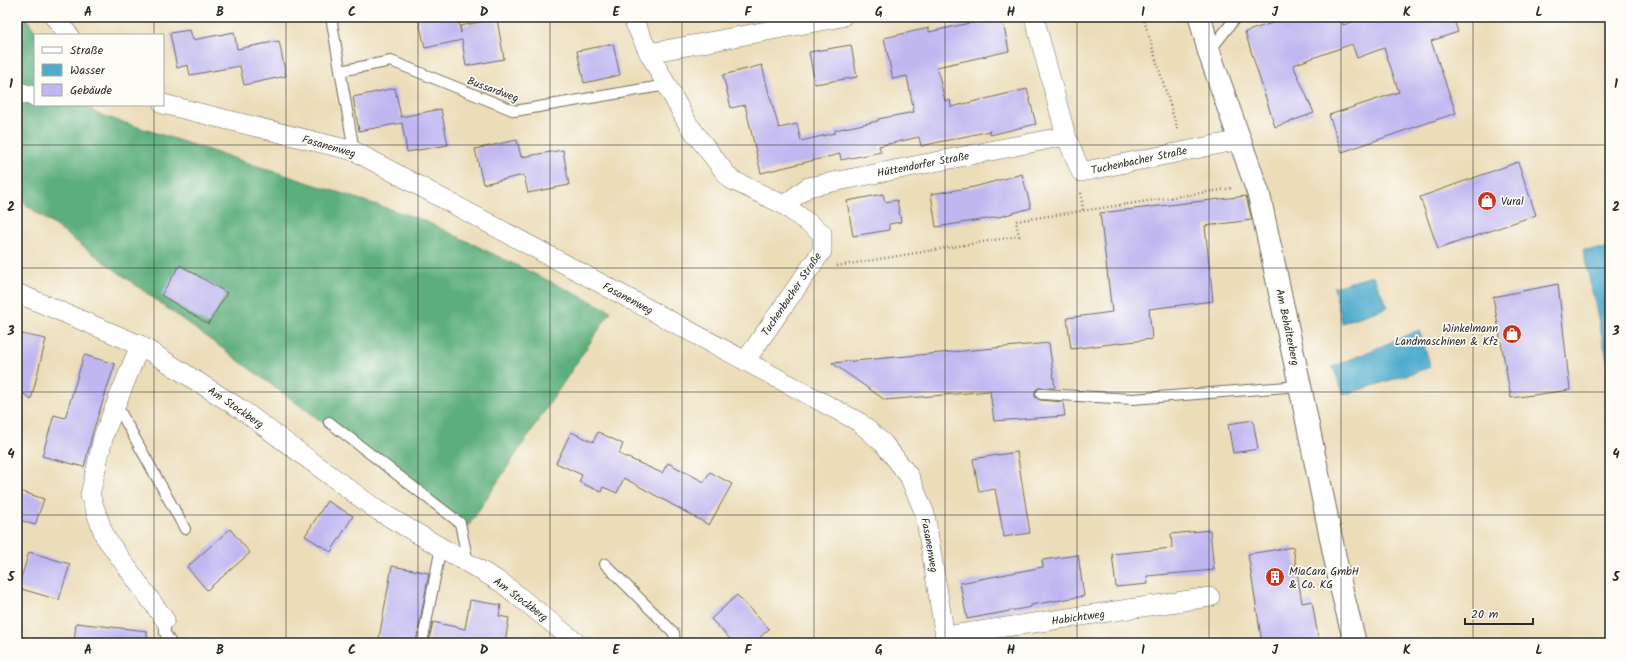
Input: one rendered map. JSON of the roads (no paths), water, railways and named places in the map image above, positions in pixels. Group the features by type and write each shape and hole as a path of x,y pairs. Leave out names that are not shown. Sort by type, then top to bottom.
{"street":[{"path":"54,17 68,34"},
{"name":"Tuchenbacher Straße","path":"632,17 649,53 688,124 730,179 784,205 822,233 822,251 746,360"},
{"path":"649,53 842,17"},
{"name":"Tuchenbacher Straße","path":"1034,17 1066,136 1081,172 1240,140"},
{"name":"Am Behälterberg","path":"1200,17 1209,52 1256,185 1354,643"},
{"path":"17,91 34,97"},
{"name":"Fasanenweg","path":"164,104 354,151 859,422 884,444 909,476 925,514 945,640"},
{"name":"Hüttendorfer Straße","path":"784,205 808,187 1066,136"},
{"name":"Am Stockberg","path":"17,293 140,345 242,410 377,510 502,583 577,643"},
{"path":"140,345 104,434 90,495 105,537 165,620"},
{"name":"Habichtweg","path":"945,640 1210,597"}],"lane":[{"path":"331,17 354,151"},
{"path":"1209,52 1236,17"},
{"name":"Bussardweg","path":"340,71 391,61 515,111 666,85"},
{"path":"1041,394 1132,399 1300,386"},
{"path":"116,404 185,529"},
{"path":"328,422 460,523 468,563"},
{"path":"422,643 441,547"},
{"path":"605,564 674,633 675,643"},
{"path":"165,620 165,632 172,643"}],"water":[{"path":"1610,248 1610,373 1583,250"},
{"path":"1373,276 1388,307 1342,323 1334,287"},
{"path":"1419,330 1431,367 1344,395 1333,367"}],"place":[{"name":"Vural","path":"1487,201"},
{"name":"Winkelmann Landmaschinen & Kfz","path":"1512,334"},
{"name":"MiaCara GmbH & Co. KG","path":"1275,577"}]}
